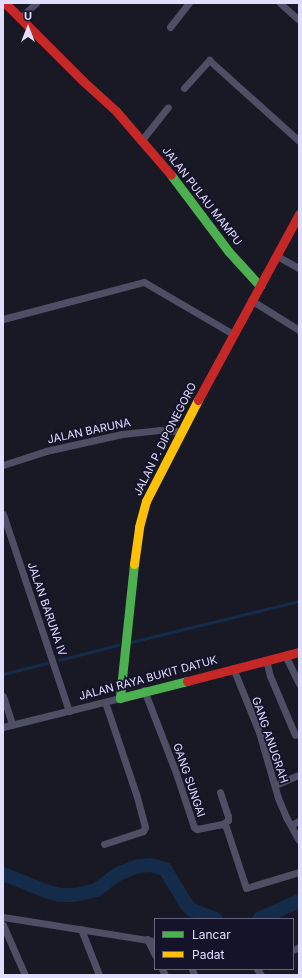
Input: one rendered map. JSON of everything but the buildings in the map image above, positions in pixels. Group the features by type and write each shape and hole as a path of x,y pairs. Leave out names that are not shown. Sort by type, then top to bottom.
{"main road":[{"name":"JALAN PULAU MAMPU","path":"5,3 83,81 116,111 158,158 229,252 260,286"},
{"name":"JALAN P. DIPONEGORO","path":"120,698 126,629 142,514 153,485 181,431 252,300 277,256 296,227 299,214"},
{"name":"JALAN RAYA BUKIT DATUK","path":"120,698 144,690 299,652"}],"street":[{"path":"20,18 36,3"},
{"path":"170,27 189,3"},
{"path":"280,3 299,20"},
{"path":"184,88 209,60 299,141"},
{"path":"142,141 168,106"},
{"path":"277,256 299,268"},
{"path":"3,319 144,282 233,334"},
{"path":"252,300 299,330"},
{"name":"JALAN BARUNA","path":"3,465 46,451 122,434 159,430 181,431"},
{"name":"JALAN BARUNA IV","path":"3,514 69,711"},
{"path":"284,655 299,684"},
{"path":"266,660 270,676 295,735"},
{"name":"GANG ANUGRAH","path":"233,668 259,732 286,817 299,840"},
{"name":"GANG SUNGAI","path":"144,690 176,773 194,827 197,829 223,824"},
{"path":"3,696 12,724"},
{"name":"JALAN RAYA BUKIT DATUK","path":"3,727 120,698"},
{"path":"104,844 143,831 144,827 136,794 105,702"},
{"path":"275,785 299,775"},
{"path":"220,792 228,816 228,820 223,824 229,833 246,888 297,874"},
{"path":"291,825 299,821"},
{"path":"3,917 151,940 154,951"},
{"path":"3,925 25,975"},
{"path":"81,929 99,975"}],"waterway":[{"path":"131,642 299,601"},
{"path":"59,660 118,645"},
{"path":"3,674 47,663"},
{"path":"3,874 59,895 75,895 96,890 118,874 138,866 151,865 165,869 186,904 192,910 213,918"},
{"path":"261,918 299,901"}],"traffic: fast":[{"path":"171,175 229,252 260,286"},
{"path":"134,564 120,698 187,681"}],"traffic: slow":[{"path":"134,564 139,527 146,501 198,400"}],"traffic: jam":[{"path":"5,3 83,81 116,111 171,175"},
{"path":"198,400 299,214"},
{"path":"187,681 299,652"}]}
